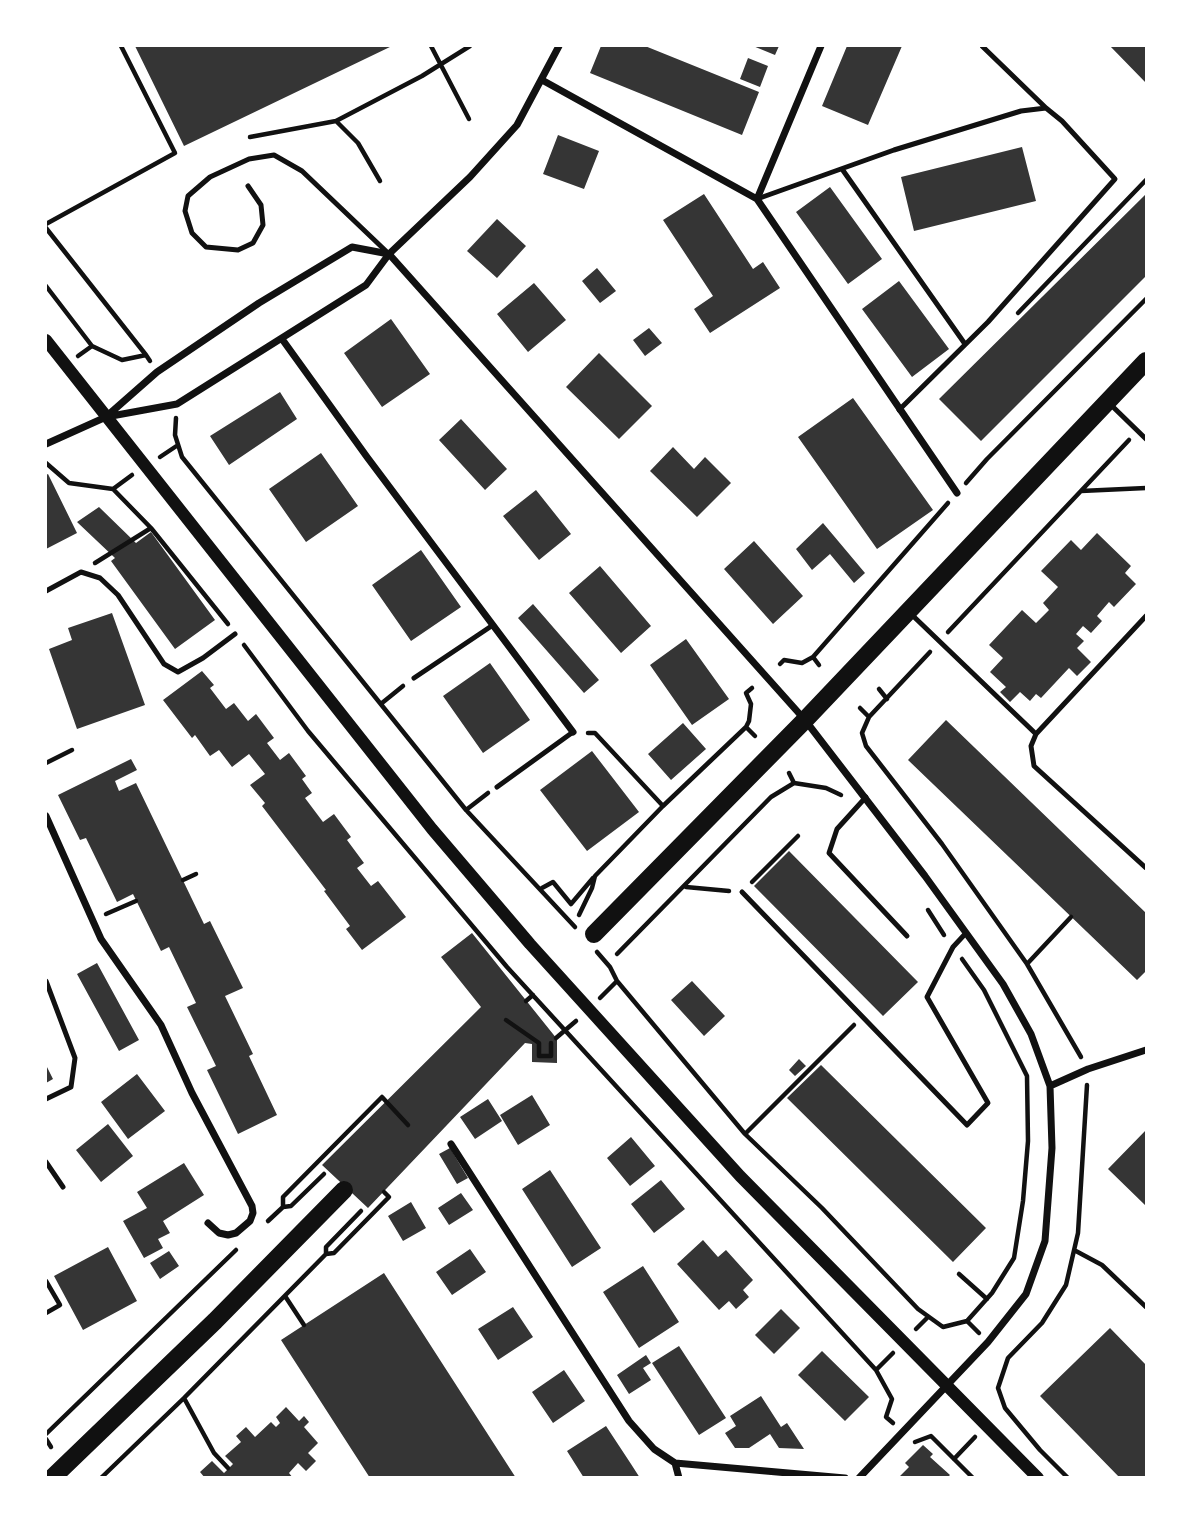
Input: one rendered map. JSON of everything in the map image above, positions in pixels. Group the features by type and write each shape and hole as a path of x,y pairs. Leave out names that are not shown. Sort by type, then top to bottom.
{"main road":[{"path":"588,937 804,720 1146,361"},
{"path":"52,1478 215,1321 344,1190"}],"street":[{"path":"46,444 106,417 177,404 366,285 389,254 490,156 517,125 559,46"},
{"path":"757,199 821,46"},
{"path":"542,80 757,199 957,493"},
{"path":"106,417 157,372 259,303 352,247 389,254 804,720 866,797 1003,984 1031,1034 1050,1086 1052,1148 1045,1241 1026,1294 988,1342 859,1478"},
{"path":"282,339 573,732"},
{"path":"46,340 432,829 589,1010 740,1176 1038,1478"},
{"path":"46,816 101,939 161,1025 192,1093 252,1206 250,1221 236,1233 228,1236 219,1233 208,1223"},
{"path":"1050,1086 1088,1069 1146,1050"},
{"path":"451,1144 629,1422 654,1449 675,1463 845,1478"},
{"path":"675,1463 679,1478"}],"lane":[{"path":"899,410 988,322 1115,180 1062,121 982,46"},
{"path":"757,199 894,150 1021,111 1046,108"},
{"path":"248,186 261,205 263,225 253,243 238,250 206,247 192,233 185,211 188,196 211,177 249,159 274,155 302,171 389,254"},
{"path":"842,169 965,344"},
{"path":"1108,401 1146,439"},
{"path":"46,591 81,572 100,578 118,595 164,664 178,672 203,658 235,634"},
{"path":"907,611 1037,734"},
{"path":"1146,616 1037,734 1031,746 1034,765 1146,868"},
{"path":"414,678 493,625"},
{"path":"496,787 573,732"},
{"path":"866,797 836,829 829,853 907,936"},
{"path":"742,892 967,1125 988,1103 927,997 953,947 966,933"},
{"path":"46,981 75,1058 71,1087 46,1099"},
{"path":"46,1162 63,1186"}],"path":[{"path":"121,46 175,153 46,226 157,372"},
{"path":"431,46 469,119"},
{"path":"250,137 336,121 470,46"},
{"path":"336,121 358,143 380,181"},
{"path":"988,322 1010,320 1024,308 1146,180"},
{"path":"1100,229 1105,234"},
{"path":"46,286 92,346 122,360 146,355"},
{"path":"177,404 175,435 182,457 466,810 588,937 617,981 745,1134 822,1208 928,1317 943,1327 967,1321 987,1299 1014,1258 1023,1201 1028,1141 1027,1076 984,990 924,904"},
{"path":"940,641 1138,431"},
{"path":"46,463 69,483 113,489 151,528 308,732 533,995 876,1370 892,1399 886,1417 914,1443 931,1436 974,1478"},
{"path":"1081,491 1146,488"},
{"path":"81,572 151,528"},
{"path":"813,657 819,665"},
{"path":"382,703 414,678"},
{"path":"542,888 553,881 571,904 615,854 663,806 674,800 746,727 751,704 746,693 752,688"},
{"path":"879,689 887,699"},
{"path":"860,708 869,717"},
{"path":"746,727 755,736"},
{"path":"573,732 596,733 663,806"},
{"path":"859,751 866,746"},
{"path":"46,763 72,750"},
{"path":"789,773 794,783"},
{"path":"826,788 828,779"},
{"path":"617,954 771,797 794,783 826,788 849,799 856,807"},
{"path":"466,810 496,787"},
{"path":"685,887 742,892 798,836"},
{"path":"615,854 621,858"},
{"path":"183,880 196,874"},
{"path":"579,915 595,876"},
{"path":"92,920 136,901"},
{"path":"1027,964 1072,917"},
{"path":"526,1001 533,995"},
{"path":"556,1038 589,1010"},
{"path":"745,1134 862,1017"},
{"path":"506,1020 539,1043 539,1056 551,1056 551,1043 549,1054 540,1054 541,1044"},
{"path":"265,1224 282,1206 283,1197 337,1147 382,1097 408,1125"},
{"path":"282,1206 291,1206 324,1174"},
{"path":"101,1478 326,1254 334,1253 389,1197 384,1192"},
{"path":"326,1254 326,1247 361,1211"},
{"path":"51,1447 46,1437 236,1250"},
{"path":"1074,1250 1102,1265 1146,1307"},
{"path":"959,1274 987,1299"},
{"path":"46,1281 60,1305 46,1313"},
{"path":"285,1296 304,1325"},
{"path":"1008,1358 998,1388 1005,1408 1068,1478"},
{"path":"184,1398 214,1453 229,1468"}],"building":[{"path":"135,46 392,46 184,146"},
{"path":"601,46 645,46 759,92 742,135 590,73"},
{"path":"753,46 779,46 775,55"},
{"path":"847,46 902,46 868,125 822,106"},
{"path":"1110,46 1146,46 1146,83"},
{"path":"748,58 768,66 760,87 740,79"},
{"path":"558,135 599,151 584,189 543,174"},
{"path":"1022,147 1036,201 914,231 901,177"},
{"path":"830,187 882,259 848,284 796,212"},
{"path":"704,194 753,269 763,262 780,288 710,333 694,309 713,296 663,220"},
{"path":"1146,194 1146,276 981,441 939,399"},
{"path":"497,219 526,246 497,278 467,251"},
{"path":"597,268 616,291 600,303 582,281"},
{"path":"899,281 949,349 912,377 862,309"},
{"path":"534,283 566,320 528,352 497,314"},
{"path":"391,319 430,374 382,407 344,353"},
{"path":"649,328 662,343 645,356 633,340"},
{"path":"599,353 652,406 619,439 566,387"},
{"path":"280,392 297,419 229,465 210,436"},
{"path":"853,398 933,510 877,549 798,437"},
{"path":"461,419 507,469 485,490 439,440"},
{"path":"673,447 694,469 705,457 731,483 697,517 650,471"},
{"path":"321,453 358,506 306,542 269,489"},
{"path":"48,474 77,533 46,549 46,475"},
{"path":"536,490 571,534 539,560 503,516"},
{"path":"99,507 136,543 151,532 215,620 175,649 111,561 115,558 77,522"},
{"path":"823,523 865,573 854,583 830,554 812,570 796,549"},
{"path":"1097,533 1131,566 1125,573 1136,584 1114,607 1109,602 1097,616 1102,621 1091,633 1083,626 1076,634 1084,641 1077,648 1091,662 1077,676 1069,668 1041,698 1036,694 1030,701 1020,692 1010,702 1000,692 1006,687 990,672 1003,658 989,645 1022,610 1036,623 1049,610 1043,603 1058,587 1041,571 1071,540 1081,550"},
{"path":"754,541 803,596 773,624 724,569"},
{"path":"421,550 461,607 411,641 372,585"},
{"path":"600,566 651,626 621,653 569,593"},
{"path":"533,604 599,680 584,693 518,618"},
{"path":"112,613 145,705 77,729 49,649 72,640 68,628"},
{"path":"686,639 729,699 692,725 650,665"},
{"path":"490,663 530,720 483,753 443,696"},
{"path":"202,671 214,685 210,688 226,709 234,703 248,721 256,714 274,738 267,743 280,760 289,753 306,776 302,779 312,793 305,798 323,822 334,814 351,837 347,840 364,863 357,868 371,886 378,881 406,917 362,950 346,929 350,926 324,891 326,890 262,806 265,803 250,785 265,774 249,754 232,767 219,750 210,756 195,735 192,738 163,700"},
{"path":"946,720 1146,913 1146,971 1137,980 908,760"},
{"path":"683,723 706,749 671,780 648,754"},
{"path":"592,751 639,812 587,851 540,790"},
{"path":"131,759 137,770 115,781 119,791 136,783 204,924 210,921 243,988 225,996 253,1054 249,1056 277,1115 238,1134 207,1070 216,1066 187,1007 196,1003 169,947 161,951 133,894 117,902 86,838 80,840 58,795"},
{"path":"789,851 918,982 883,1016 754,886"},
{"path":"472,933 557,1039 557,1063 532,1062 532,1044 525,1043 368,1208 322,1165 481,1007 441,957"},
{"path":"97,963 139,1040 119,1051 77,974"},
{"path":"692,981 725,1016 704,1036 671,1000"},
{"path":"799,1059 806,1066 795,1076 789,1070"},
{"path":"46,1065 53,1079 46,1083"},
{"path":"821,1065 986,1228 953,1262 787,1098"},
{"path":"137,1074 165,1111 128,1139 101,1102"},
{"path":"532,1095 550,1125 518,1145 500,1115"},
{"path":"488,1099 502,1121 475,1139 460,1117"},
{"path":"108,1124 133,1156 101,1182 76,1150"},
{"path":"1146,1130 1146,1206 1108,1169"},
{"path":"631,1137 655,1166 630,1186 607,1158"},
{"path":"450,1148 468,1178 457,1184 439,1154"},
{"path":"184,1163 204,1195 163,1221 170,1233 158,1239 163,1248 144,1258 123,1221 147,1208 137,1192"},
{"path":"550,1170 601,1248 572,1267 522,1189"},
{"path":"661,1180 685,1209 654,1233 631,1204"},
{"path":"461,1193 473,1210 449,1225 438,1208"},
{"path":"411,1202 426,1228 403,1241 388,1216"},
{"path":"703,1240 718,1257 726,1250 753,1280 743,1290 749,1297 736,1309 729,1301 719,1310 677,1264"},
{"path":"108,1247 137,1301 83,1330 54,1276"},
{"path":"470,1249 486,1272 452,1295 436,1272"},
{"path":"169,1251 179,1266 160,1279 150,1263"},
{"path":"643,1266 679,1322 639,1348 603,1292"},
{"path":"384,1273 516,1478 370,1478 281,1340"},
{"path":"513,1307 533,1337 498,1360 478,1329"},
{"path":"781,1309 800,1328 774,1354 755,1335"},
{"path":"1110,1328 1146,1365 1146,1478 1120,1478 1040,1396"},
{"path":"679,1346 726,1418 699,1435 652,1363"},
{"path":"822,1351 869,1397 845,1421 798,1375"},
{"path":"646,1355 651,1363 643,1368 651,1380 629,1394 617,1375"},
{"path":"564,1370 585,1401 553,1423 532,1392"},
{"path":"761,1396 781,1427 787,1423 804,1449 779,1448 770,1434 749,1448 735,1448 725,1433 736,1426 730,1416"},
{"path":"286,1407 299,1421 304,1416 309,1422 304,1427 318,1443 308,1453 316,1461 306,1471 298,1463 289,1473 293,1478 205,1478 200,1472 212,1461 224,1473 233,1464 225,1456 241,1442 236,1436 246,1427 255,1437 271,1422 276,1427 280,1423 276,1417"},
{"path":"606,1426 640,1478 584,1478 567,1451"},
{"path":"923,1445 933,1454 930,1457 950,1475 947,1478 898,1478 909,1467 905,1463"}]}
